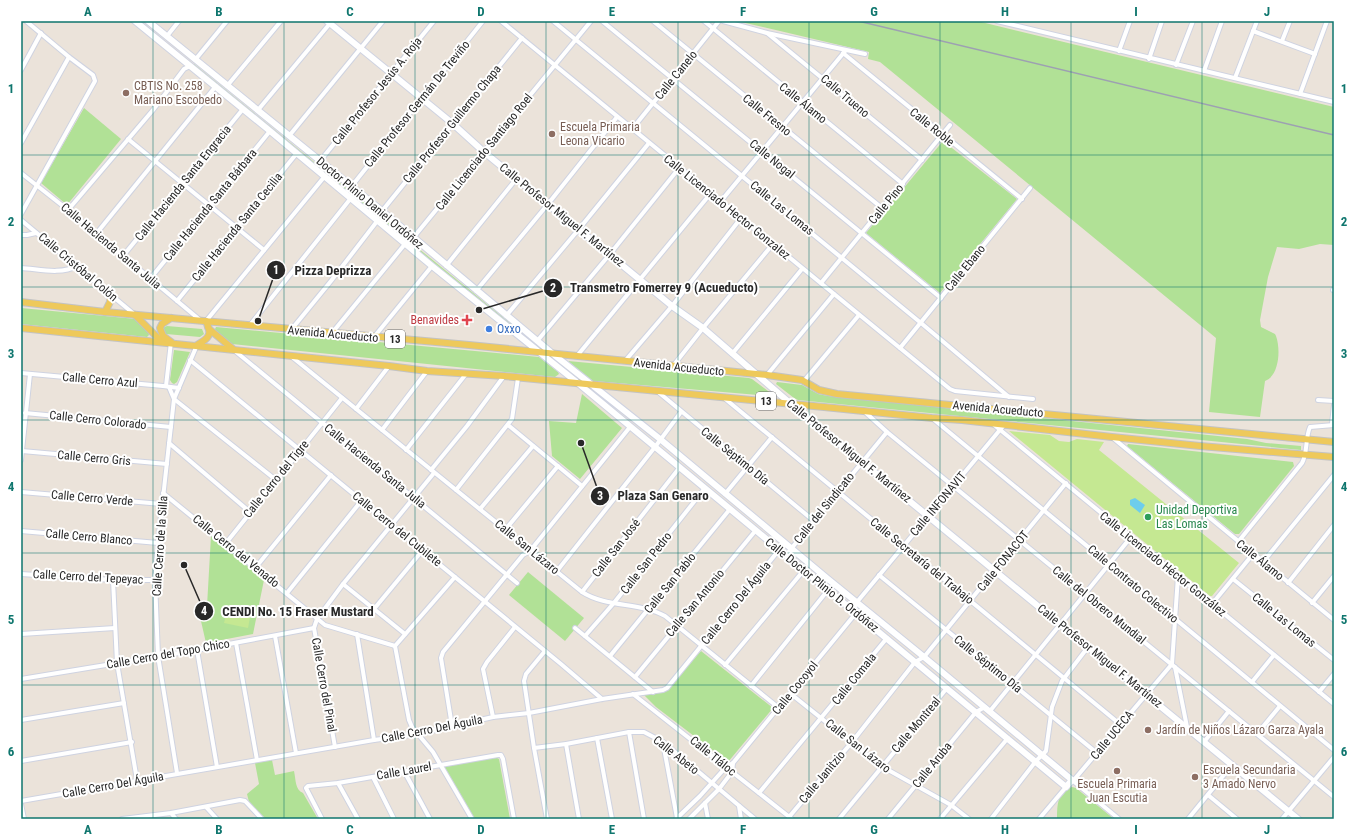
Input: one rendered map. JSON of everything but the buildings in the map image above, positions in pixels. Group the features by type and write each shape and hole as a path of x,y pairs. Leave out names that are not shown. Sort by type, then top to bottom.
{"main road":[{"path":"105,312 110,302 111,294"},
{"name":"Avenida Acueducto","path":"21,302 135,315 539,352 767,375 804,381 819,390 837,394 1334,442"},
{"path":"135,315 161,342"},
{"path":"171,318 162,324 160,328 163,336 171,342"},
{"path":"204,321 209,328 233,349"},
{"name":"Avenida Acueducto","path":"21,328 171,342 427,371 504,376 993,423 1002,427 1112,438 1334,457"},
{"path":"197,345 209,335 209,328"}],"street":[{"path":"21,214 95,83 93,75 26,21"},
{"name":"Doctor Plinio Daniel Ordóñez","path":"135,21 325,176 405,244 579,384"},
{"name":"Doctor Plinio Daniel Ordóñez","path":"148,21 382,211 506,316 593,385"},
{"path":"167,36 179,21"},
{"path":"68,210 153,110 184,69 190,66 228,21"},
{"path":"227,86 281,21"},
{"path":"288,136 383,21"},
{"name":"Calle Profesor Jesús A. Roja","path":"320,161 434,21"},
{"name":"Calle Profesor Germán De Treviño","path":"351,187 421,97 483,21"},
{"name":"Calle Licenciado Hector Gonzalez","path":"501,21 950,389 955,391 1009,397"},
{"name":"Calle Las Lomas","path":"553,21 1009,397"},
{"name":"Calle Licenciado Santiago Roel","path":"413,238 591,21"},
{"name":"Calle Nogal","path":"602,21 941,298"},
{"name":"Calle Fresno","path":"653,21 882,208"},
{"name":"Calle Álamo","path":"704,21 902,184"},
{"name":"Calle Canelo","path":"633,128 719,21"},
{"path":"723,21 845,52 865,54"},
{"path":"997,21 1334,102"},
{"path":"1119,51 1129,22 1124,21"},
{"path":"1150,59 1162,21"},
{"path":"1176,65 1193,21"},
{"path":"1204,71 1222,21"},
{"path":"1235,78 1257,21"},
{"path":"1282,41 1290,21"},
{"path":"1300,94 1328,21"},
{"path":"258,110 330,22"},
{"name":"Calle Profesor Miguel F. Martínez","path":"330,22 452,123 484,152 672,306 703,328 791,404 1298,819"},
{"path":"1253,31 1315,54"},
{"path":"21,70 41,33"},
{"name":"Calle Trueno","path":"767,33 922,160"},
{"name":"Calle Profesor Guillermo Chapa","path":"382,211 522,38"},
{"path":"721,201 845,52"},
{"name":"Calle Roble","path":"845,52 942,135 1022,199"},
{"path":"21,143 69,57"},
{"path":"96,234 216,86"},
{"name":"Calle Hacienda Santa Engracia","path":"123,256 243,109"},
{"path":"476,290 548,204 617,117"},
{"name":"Calle Pino","path":"821,283 950,125"},
{"name":"Calle Hacienda Santa Bárbara","path":"150,279 270,131"},
{"path":"128,139 264,250"},
{"path":"506,316 649,143"},
{"name":"Calle Hacienda Santa Cecilia","path":"177,301 297,153"},
{"path":"538,340 680,168"},
{"name":"Calle Hacienda Santa Julia","path":"21,173 68,210 177,301 204,321"},
{"path":"204,321 325,176"},
{"path":"446,266 517,178"},
{"name":"Calle Ebano","path":"900,348 1030,188"},
{"path":"577,356 711,193"},
{"path":"250,325 351,198"},
{"path":"625,361 672,306 741,218"},
{"name":"Calle Cristóbal Colón","path":"21,220 135,315"},
{"path":"291,330 332,281 378,220"},
{"path":"21,235 36,233"},
{"path":"331,334 405,244 413,238"},
{"path":"673,366 773,244"},
{"path":"21,268 61,271 69,270 77,266"},
{"path":"374,338 432,266"},
{"path":"732,354 802,269"},
{"path":"767,375 834,294"},
{"path":"804,381 859,315"},
{"path":"171,342 168,386 174,399 276,480"},
{"name":"Calle Cerro de la Silla","path":"177,773 158,656 155,580 174,399 197,345"},
{"name":"Calle Hacienda Santa Julia","path":"233,349 518,583"},
{"name":"Calle San Lázaro","path":"291,355 582,592 589,596 614,604 648,609 657,612 676,625 779,708"},
{"name":"Calle Cerro del Cubilete","path":"190,360 602,699"},
{"path":"356,409 389,366"},
{"path":"382,430 427,371"},
{"name":"Calle Cerro Azul","path":"21,373 179,388"},
{"path":"21,460 30,374"},
{"path":"406,450 466,374"},
{"name":"Calle Cerro del Pinal","path":"335,747 314,628 317,619 343,584 414,498 504,376"},
{"path":"456,490 508,425 514,415 518,378"},
{"name":"Calle Doctor Plinio D. Ordóñez","path":"579,384 1066,787"},
{"name":"Calle Doctor Plinio D. Ordóñez","path":"593,385 1072,780"},
{"name":"Calle Séptimo Día","path":"656,391 814,521"},
{"name":"Calle Secretaría del Trabajo","path":"722,397 1121,725"},
{"path":"1009,397 1033,399"},
{"name":"Calle Cerro del Tigre","path":"226,543 342,398"},
{"path":"1318,400 1334,401"},
{"path":"1238,542 1302,463 1310,427 1333,425 1334,405"},
{"name":"Calle del Obrero Mundial","path":"865,411 887,432 1334,796"},
{"path":"557,571 681,412"},
{"name":"Calle Cerro Colorado","path":"25,413 171,427"},
{"name":"Calle Contrato Colectivo","path":"932,418 1334,750"},
{"path":"508,425 582,486"},
{"path":"452,726 441,658 443,652 523,555 530,551 630,427"},
{"name":"Calle INFONAVIT","path":"857,602 1002,427"},
{"name":"Calle Licenciado Héctor González","path":"1002,427 1066,483 1334,704"},
{"name":"Calle del Sindicato","path":"786,555 887,432"},
{"path":"725,494 772,438"},
{"name":"Calle Álamo","path":"1112,438 1334,620"},
{"path":"169,443 250,512"},
{"path":"480,509 533,446"},
{"name":"Calle Cerro Gris","path":"22,451 167,464"},
{"path":"506,530 558,466"},
{"name":"Calle San José","path":"582,592 680,467"},
{"path":"256,567 331,475"},
{"path":"1263,562 1334,475"},
{"name":"Calle FONACOT","path":"924,657 1066,483"},
{"name":"Calle San Pedro","path":"584,636 614,604 705,488"},
{"name":"Calle Cerro Verde","path":"21,492 162,504"},
{"name":"Calle Cerro del Venado","path":"163,493 256,567 325,625 395,646"},
{"path":"287,593 362,500"},
{"name":"Calle San Pablo","path":"610,656 730,509"},
{"path":"1288,583 1334,525"},
{"name":"Calle San Antonio","path":"635,677 676,625 756,530"},
{"name":"Calle Cerro Blanco","path":"21,531 158,543"},
{"path":"976,712 987,709 1012,684 1131,537"},
{"name":"Calle Cerro Del Águila","path":"21,801 177,773 418,734 492,717 529,713 602,699 654,692 666,688 779,550"},
{"path":"374,608 422,551"},
{"path":"1212,604 1253,554"},
{"path":"725,665 804,570"},
{"name":"Calle Cerro del Tepeyac","path":"21,574 113,580 155,580"},
{"name":"Calle Séptimo Día","path":"879,575 1097,753"},
{"path":"1178,576 1173,665 1187,728"},
{"path":"1312,603 1334,576"},
{"path":"455,577 395,646 409,720 412,727 433,752 472,819"},
{"path":"823,586 828,579"},
{"name":"Calle Las Lomas","path":"1233,579 1334,660"},
{"path":"113,580 117,663 132,742 137,780"},
{"path":"343,584 405,634"},
{"path":"751,686 828,590"},
{"path":"856,612 855,606 857,602"},
{"name":"Calle Cocoyol","path":"676,819 700,796 726,767 733,763 791,694 856,612"},
{"path":"492,717 484,669 486,662 515,627"},
{"path":"21,634 115,628"},
{"name":"Calle Cerro del Topo Chico","path":"21,679 197,650 314,628"},
{"path":"575,628 654,692"},
{"path":"357,634 374,740"},
{"path":"275,636 296,753"},
{"name":"Calle Comala","path":"759,793 887,638"},
{"path":"236,643 256,760"},
{"path":"991,819 1047,749 1052,707 1058,688 1088,647"},
{"path":"197,650 217,767"},
{"path":"545,651 526,674 525,678 534,748 548,819"},
{"path":"1252,682 1274,655"},
{"path":"915,662 924,657"},
{"name":"Calle Janitzio","path":"791,818 915,662"},
{"name":"Calle UCECA","path":"1072,780 1173,665"},
{"path":"1319,692 1334,674"},
{"name":"Calle Montreal","path":"839,819 881,766 947,688"},
{"name":"Calle Tláloc","path":"633,694 658,712 791,818"},
{"name":"Calle San Lázaro","path":"791,694 881,766 951,805 969,819"},
{"path":"21,720 124,703"},
{"path":"1257,734 1280,706"},
{"path":"1204,742 1229,710"},
{"name":"Calle Aruba","path":"888,819 976,712"},
{"path":"629,732 644,819"},
{"name":"Calle Abeto","path":"534,748 566,744 629,732 644,732 663,742 755,819"},
{"path":"597,738 612,819"},
{"path":"940,819 1008,738"},
{"path":"21,761 132,742"},
{"path":"663,742 676,819"},
{"path":"566,744 579,819"},
{"name":"Calle Laurel","path":"322,819 306,788 308,786 338,783 498,755 504,759 514,819"},
{"path":"1282,819 1334,757"},
{"path":"690,819 706,803 732,772 733,763"},
{"path":"1188,819 1232,765"},
{"path":"404,771 430,819"},
{"path":"373,777 394,819"},
{"path":"1038,819 1072,780 1119,819"},
{"path":"338,783 358,819"},
{"path":"1208,795 1237,819"},
{"path":"122,819 171,813 240,800 245,801 262,819"},
{"path":"706,803 708,819"},
{"path":"21,804 24,819"},
{"path":"738,805 741,819"},
{"path":"206,806 217,819"},
{"path":"171,813 176,819"}],"green space":[{"path":"737,21 977,21 1334,107 1334,245 1320,244 1299,249 1277,247 1268,277 1260,320 1261,327 1275,334 1276,336 1278,342 1278,362 1273,374 1265,381 1260,417 1209,412 1216,338 880,62 868,59 869,52"},
{"path":"194,64 407,239 404,239 194,66"},
{"path":"84,108 121,139 67,205 41,183"},
{"path":"943,141 1017,199 940,293 866,233"},
{"path":"413,244 537,345 537,347 536,348 413,246"},
{"path":"21,308 136,319 149,335 147,337 21,324"},
{"path":"167,326 202,329 204,334 200,337 166,334 163,328"},
{"path":"216,327 539,357 559,374 555,377 232,344 216,331"},
{"path":"174,350 190,352 177,382 174,384 170,380"},
{"path":"568,361 749,378 772,394 770,396 592,381"},
{"path":"777,382 802,385 818,394 828,396 1247,439 1266,443 1301,446 1301,450 798,400 776,384"},
{"path":"582,394 622,428 580,479 552,456 549,421 576,423"},
{"name":"Unidad Deportiva Las Lomas","path":"1009,431 1050,435 1059,441 1069,442 1077,439 1104,442 1099,450 1239,563 1212,596 1210,596"},
{"path":"1128,444 1293,462 1294,466 1239,534 1235,534 1127,446"},
{"path":"211,536 264,580 253,634 206,643 198,608 207,606"},
{"path":"528,572 584,618 565,641 509,595"},
{"path":"228,607 251,612 248,628 224,623"},
{"path":"701,651 773,708 728,762 656,707 644,695 667,690"},
{"path":"495,757 499,759 510,819 473,819 444,768 446,765"},
{"path":"272,760 275,775 294,771 298,790 303,793 318,819 264,819 249,802 247,794 259,784 255,763"},
{"path":"1072,787 1076,788 1114,819 1057,819 1058,804 1061,795 1067,789"}],"water":[{"path":"1135,498 1145,505 1140,513 1130,505 1130,500"}],"railway":[{"path":"858,21 1334,135"}],"place":[{"name":"CBTIS No. 258 Mariano Escobedo","path":"126,93"},
{"name":"Escuela Primaria Leona Vicario","path":"552,134"},
{"name":"Transmetro Fomerrey 9 (Acueducto)","path":"479,310"},
{"name":"Benavides","path":"467,320"},
{"name":"Pizza Deprizza","path":"258,321"},
{"name":"Oxxo","path":"489,329"},
{"name":"Plaza San Genaro","path":"581,443"},
{"name":"Unidad Deportiva Las Lomas","path":"1148,517"},
{"name":"CENDI No. 15 Fraser Mustard","path":"184,565"},
{"name":"Jardín de Niños Lázaro Garza Ayala","path":"1148,730"},
{"name":"Escuela Primaria Juan Escutia","path":"1117,771"},
{"name":"Escuela Secundaria 3 Amado Nervo","path":"1195,777"}]}
